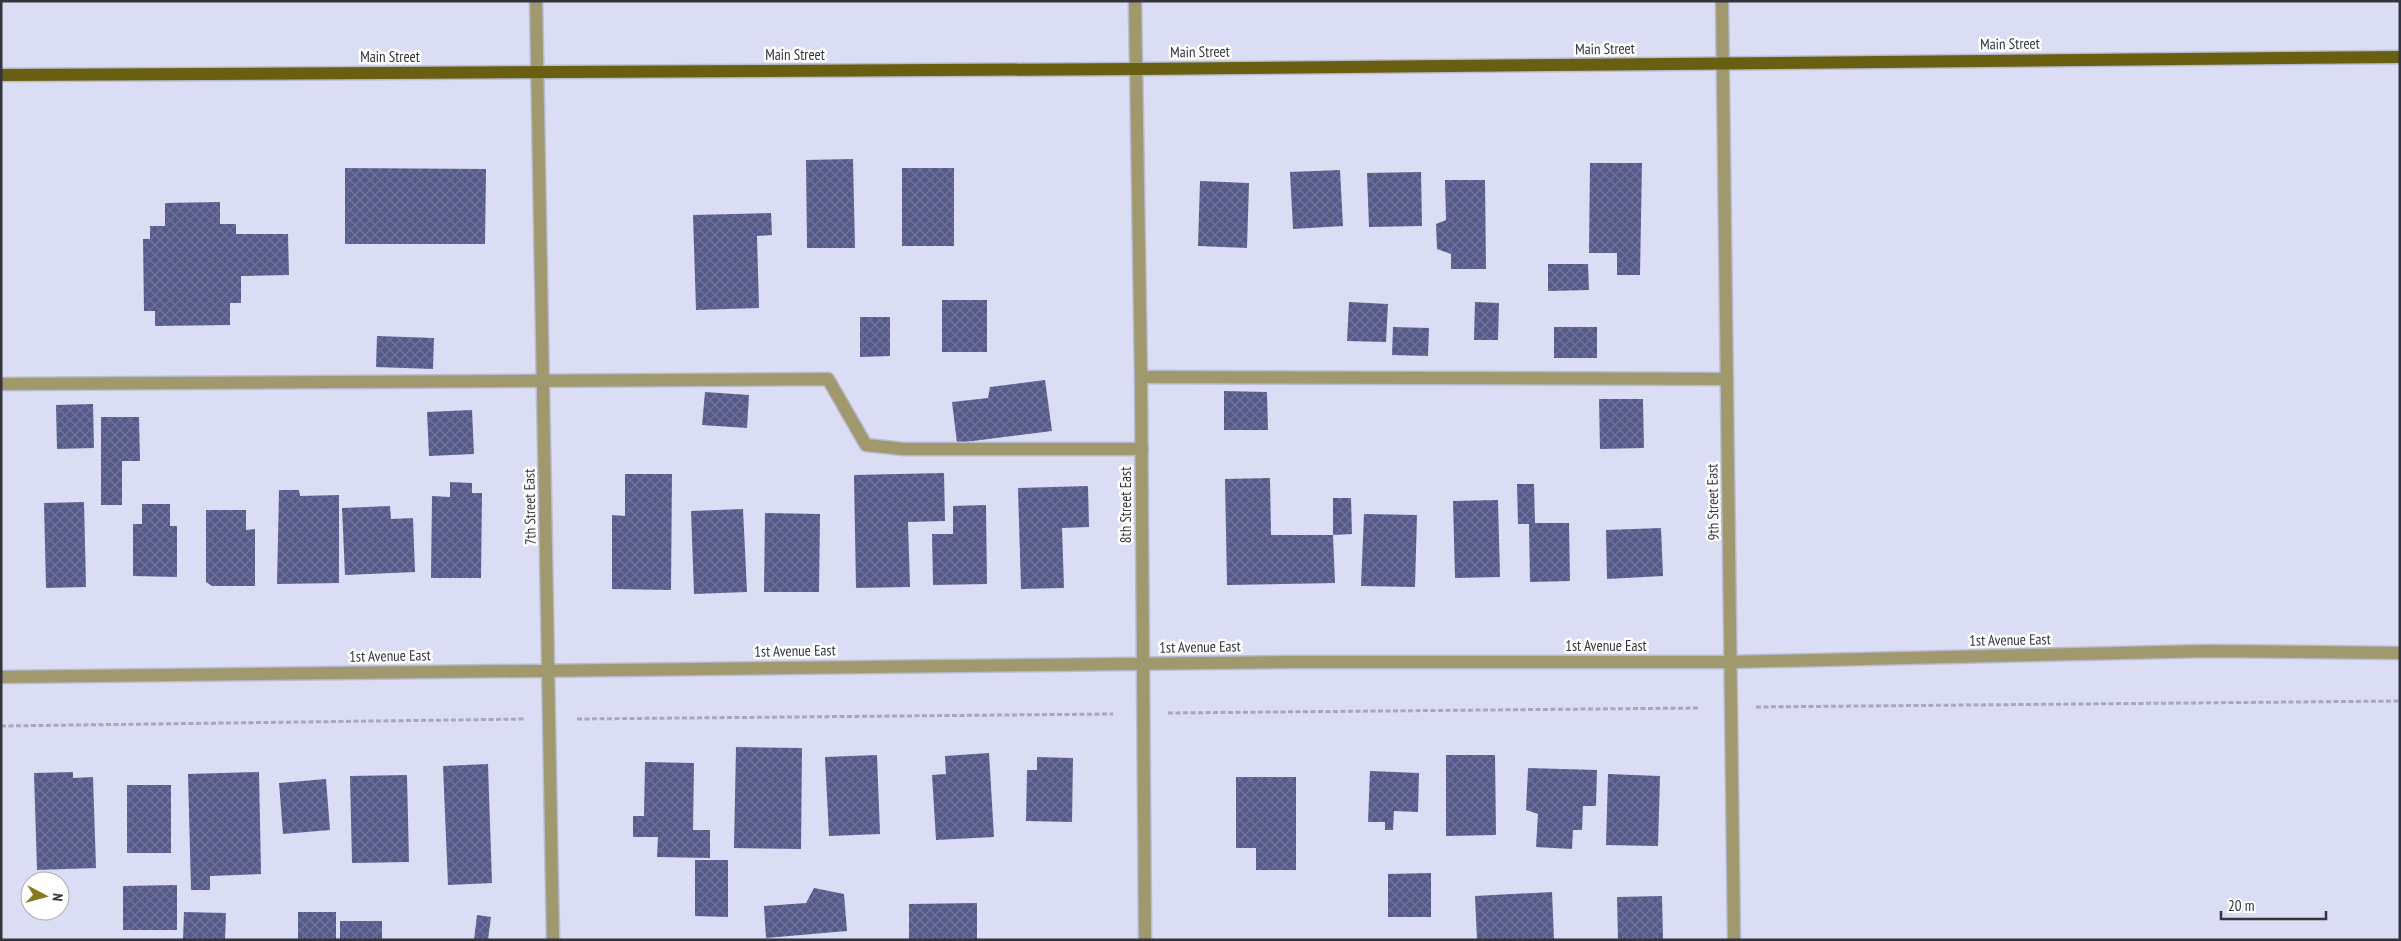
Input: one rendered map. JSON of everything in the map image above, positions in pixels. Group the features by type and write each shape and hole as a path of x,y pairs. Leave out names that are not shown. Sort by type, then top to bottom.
{"main road":[{"name":"Main Street","path":"1,75 1136,69 2400,57"}],"street":[{"name":"7th Street East","path":"536,1 550,670 553,940"},
{"name":"8th Street East","path":"1135,1 1142,449 1145,940"},
{"name":"9th Street East","path":"1722,1 1734,940"},
{"path":"1141,377 1728,379"},
{"path":"1,384 828,378 866,445 904,449 1142,449"},
{"name":"1st Avenue East","path":"1,677 1143,664 1731,662 2208,651 2400,653"}],"path":[{"path":"1756,707 2400,701"},
{"path":"1167,713 1699,708"},
{"path":"577,719 1113,714"},
{"path":"1,726 526,719"}],"building":[{"path":"853,159 855,248 807,248 806,160"},
{"path":"1590,163 1642,163 1640,275 1617,275 1617,253 1589,253"},
{"path":"345,168 486,169 485,244 345,244"},
{"path":"902,168 954,168 954,246 902,246"},
{"path":"1340,170 1343,226 1293,229 1290,172"},
{"path":"1421,172 1422,226 1369,227 1367,173"},
{"path":"1445,180 1485,180 1486,269 1451,269 1451,254 1437,249 1436,224 1446,220"},
{"path":"1200,181 1249,183 1247,248 1198,246"},
{"path":"220,202 220,224 236,224 236,234 288,234 289,275 241,276 241,303 230,303 230,325 155,326 155,311 144,311 143,239 150,239 150,226 165,226 165,203"},
{"path":"771,213 772,235 757,236 759,308 696,310 693,215"},
{"path":"1548,264 1588,264 1589,290 1548,291"},
{"path":"942,300 987,300 987,352 942,352"},
{"path":"1349,302 1388,304 1386,342 1347,341"},
{"path":"1475,302 1499,303 1498,340 1474,340"},
{"path":"860,317 890,317 890,356 860,357"},
{"path":"1393,327 1429,328 1428,356 1392,355"},
{"path":"1554,327 1597,327 1597,358 1554,358"},
{"path":"377,336 434,338 433,369 376,367"},
{"path":"1045,380 1052,431 957,443 952,402 988,398 990,387"},
{"path":"1224,391 1267,392 1268,430 1224,430"},
{"path":"705,392 749,395 747,428 702,425"},
{"path":"1599,399 1643,399 1644,448 1600,449"},
{"path":"93,404 94,448 57,449 56,405"},
{"path":"472,410 474,454 429,456 427,412"},
{"path":"101,417 139,417 140,461 122,461 122,505 101,505"},
{"path":"944,473 945,521 908,522 910,587 856,588 854,475"},
{"path":"625,474 672,474 671,590 612,589 612,515 625,516"},
{"path":"1270,478 1271,535 1333,535 1335,583 1227,585 1225,479"},
{"path":"450,482 472,483 472,493 482,493 481,578 431,578 432,496 450,497"},
{"path":"1517,484 1534,484 1535,523 1569,523 1570,581 1530,582 1529,524 1518,524"},
{"path":"1088,486 1089,527 1062,528 1064,588 1021,589 1018,488"},
{"path":"279,490 299,490 300,496 339,495 339,583 277,584"},
{"path":"1333,498 1351,498 1352,534 1333,535"},
{"path":"1498,500 1500,577 1455,578 1453,501"},
{"path":"84,502 86,587 46,588 44,503"},
{"path":"142,504 170,504 170,526 177,526 177,577 133,576 133,524 142,524"},
{"path":"986,505 987,584 933,585 932,534 953,534 953,506"},
{"path":"390,506 391,519 413,518 415,572 345,575 342,508"},
{"path":"743,509 747,592 694,594 691,511"},
{"path":"206,510 246,510 246,530 255,529 255,586 212,586 206,582"},
{"path":"765,513 820,514 819,592 764,592"},
{"path":"1364,514 1417,515 1415,587 1361,586"},
{"path":"1661,528 1663,576 1607,579 1606,530"},
{"path":"736,747 802,748 801,849 734,848"},
{"path":"989,753 994,837 936,840 932,775 946,774 945,756"},
{"path":"877,755 880,834 829,836 825,757"},
{"path":"1446,755 1495,755 1496,835 1446,836"},
{"path":"1037,757 1073,758 1072,822 1026,821 1027,770 1037,770"},
{"path":"645,762 694,763 693,830 710,830 710,858 657,857 658,837 633,837 633,816 644,816"},
{"path":"488,764 492,883 448,885 443,766"},
{"path":"1528,768 1597,770 1596,806 1583,806 1582,830 1573,830 1572,849 1536,847 1538,814 1526,810"},
{"path":"1370,771 1419,773 1418,812 1394,811 1393,830 1385,830 1385,822 1368,822"},
{"path":"73,772 73,778 93,777 96,868 37,870 34,773"},
{"path":"259,772 261,874 210,876 210,890 191,890 188,774"},
{"path":"1608,774 1660,776 1658,846 1606,845"},
{"path":"407,775 409,862 352,863 350,776"},
{"path":"1236,777 1296,777 1296,870 1256,870 1256,848 1236,848"},
{"path":"326,779 330,830 283,834 279,783"},
{"path":"127,785 171,785 171,853 127,853"},
{"path":"695,860 728,860 728,917 695,916"},
{"path":"1431,873 1431,917 1388,917 1388,874"},
{"path":"177,885 177,930 123,930 123,886"},
{"path":"814,888 844,894 847,931 766,938 764,906 806,903"},
{"path":"1552,892 1554,939 1477,940 1475,896"},
{"path":"1662,896 1663,939 1618,940 1617,897"},
{"path":"977,903 977,940 909,940 909,904"},
{"path":"184,912 226,913 225,940 183,940"},
{"path":"298,912 336,912 336,940 298,940"},
{"path":"477,915 491,917 488,940 474,940"},
{"path":"340,921 382,921 382,940 340,940"}]}
